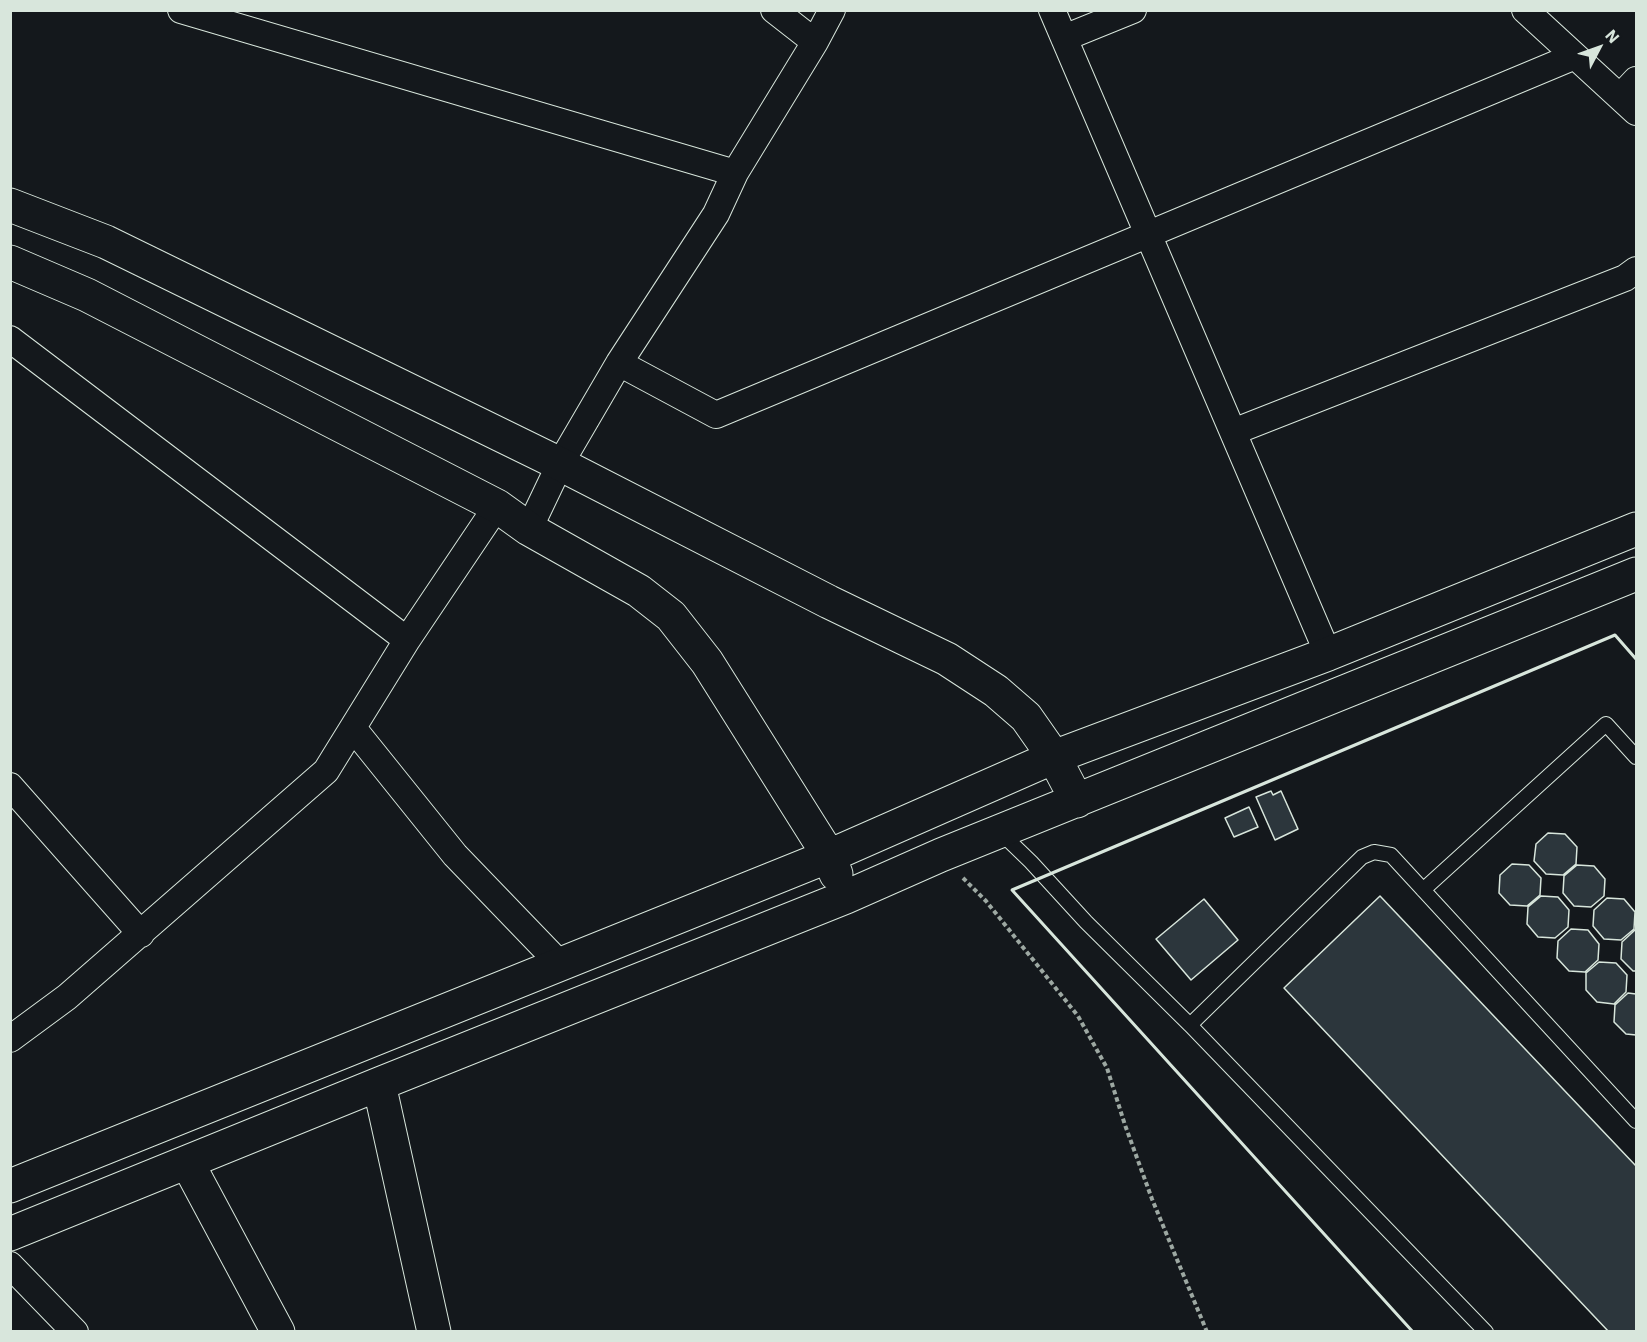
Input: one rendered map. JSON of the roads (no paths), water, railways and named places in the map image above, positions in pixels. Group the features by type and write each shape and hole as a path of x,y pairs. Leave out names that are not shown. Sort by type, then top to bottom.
{"main road":[{"path":"10,205 106,242 560,464 829,602 947,659 996,692 1026,717 1054,757 1077,801"},
{"path":"10,262 87,295 497,506 529,529 639,591 671,616 707,662 829,856 846,897"},
{"path":"10,1186 829,856 1054,757 1328,654 1636,529"},
{"path":"10,1234 846,897 941,855 1636,574"},
{"path":"379,1084 434,1332"},
{"path":"187,1162 278,1332"}],"street":[{"path":"181,10 735,173"},
{"path":"774,10 815,42"},
{"path":"529,529 560,464 620,363 716,214 735,173 832,10"},
{"path":"1052,10 1328,654"},
{"path":"1064,38 1133,10"},
{"path":"1525,10 1575,56 1631,96"},
{"path":"620,363 716,415 1575,56"},
{"path":"1233,432 1625,278 1636,270"},
{"path":"10,339 407,640"},
{"path":"10,1039 67,997 326,771 407,640 497,506"},
{"path":"353,728 455,855 560,964"},
{"path":"10,786 141,934"},
{"path":"10,1265 75,1332"}],"lane":[{"path":"1423,890 1606,724 1636,758"},
{"path":"1000,832 1486,1332"},
{"path":"1190,1025 1362,857 1374,852 1391,855 1636,1121"}]}
